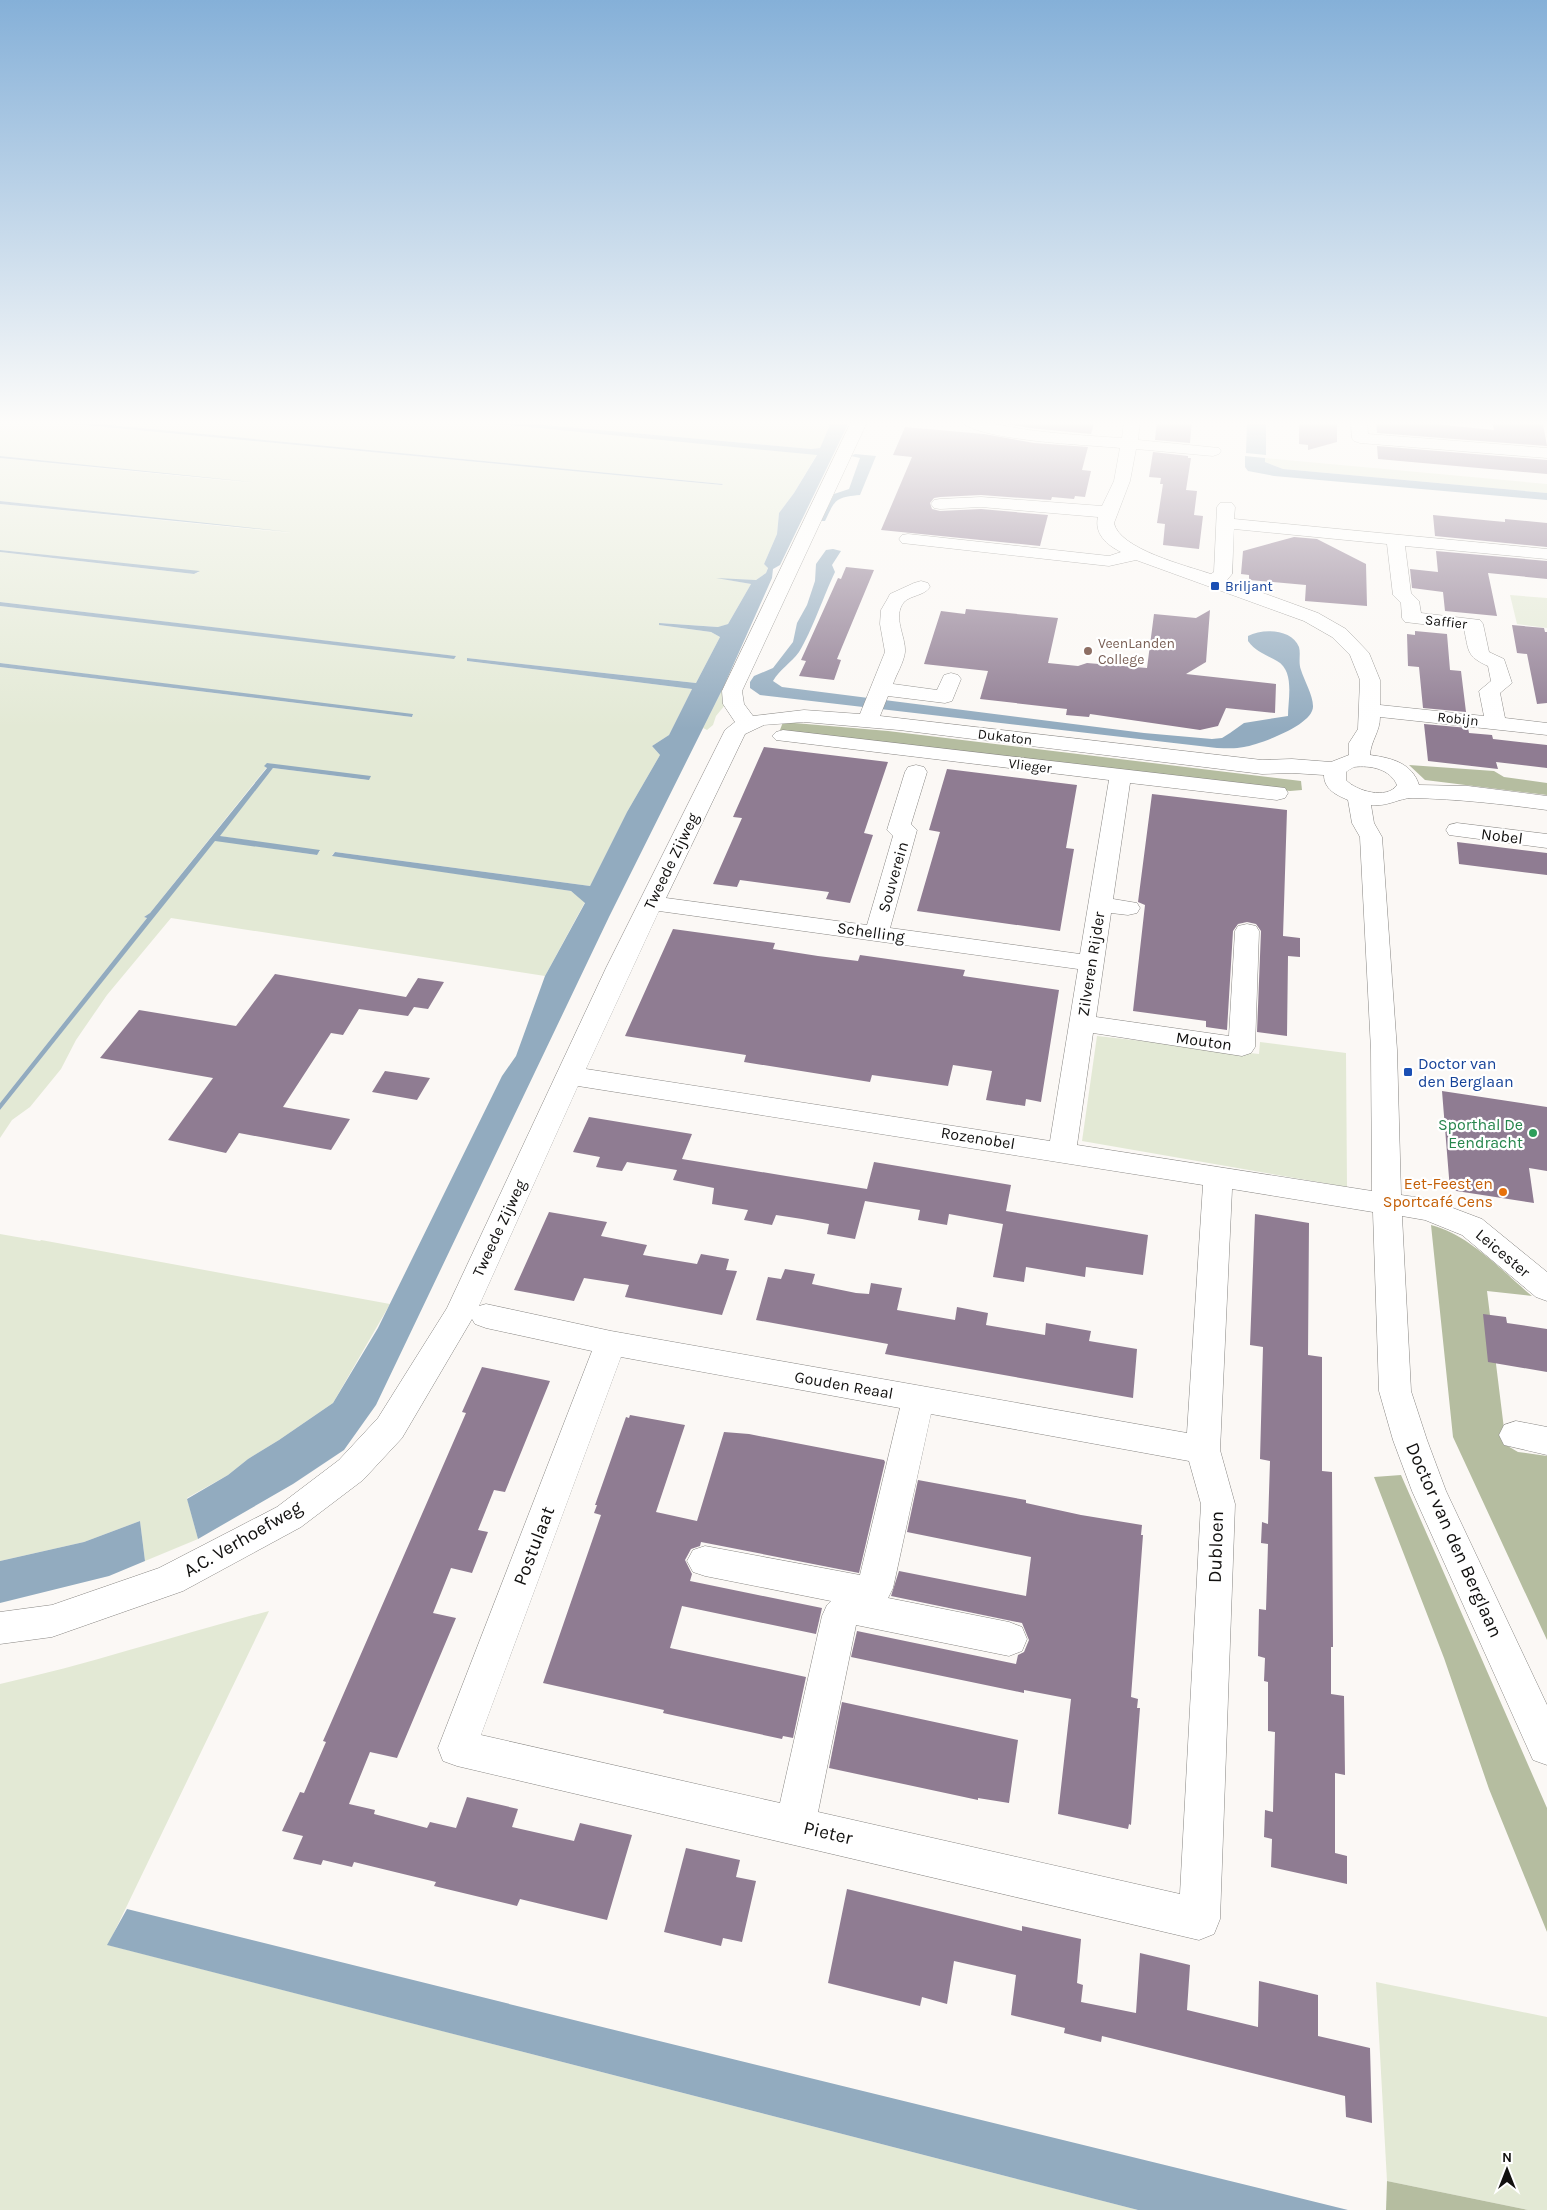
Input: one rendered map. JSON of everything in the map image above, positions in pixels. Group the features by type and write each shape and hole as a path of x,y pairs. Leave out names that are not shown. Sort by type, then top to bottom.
{"street":[{"path":"748,723 737,710 731,696 732,690 811,523"},
{"path":"1106,523 1110,538 1137,554 1303,614 1339,632 1359,653 1370,680 1369,719 1360,743 1360,760"},
{"path":"1212,582 1223,574 1226,523"},
{"path":"1281,523 1395,540 1547,554"},
{"path":"906,559 912,540 1109,562 1137,554"},
{"name":"Saffier","path":"1395,540 1402,595 1410,601 1412,618 1473,624 1480,655 1497,663 1502,683 1489,692 1496,724"},
{"path":"921,586 897,598 890,610 894,652 875,704 945,697 950,679"},
{"name":"Dukaton","path":"748,723 783,716 804,716 875,704 1262,767 1289,776 1335,775"},
{"path":"1369,719 1379,744 1383,763"},
{"name":"Robijn","path":"1369,719 1496,724 1547,730"},
{"name":"Tweede Zijweg","path":"473,1314 530,1137 569,1075 730,739 736,730 748,723"},
{"name":"Vlieger","path":"783,736 921,759 1277,793"},
{"name":"Souverein","path":"877,932 906,830 898,830 921,759"},
{"path":"1406,785 1392,798 1381,800 1358,796 1340,787 1335,775 1349,761 1360,760 1383,763 1394,768 1406,785 1443,794 1468,793 1547,802"},
{"name":"Zilveren Rijder","path":"1062,1151 1120,777"},
{"name":"Doctor van den Berglaan","path":"1358,796 1363,823 1371,837 1384,1050 1395,1391 1410,1440 1429,1491 1547,1747"},
{"name":"Doctor van den Berglaan","path":"1371,837 1379,825 1381,800"},
{"name":"Nobel","path":"1457,830 1547,841"},
{"name":"Schelling","path":"651,903 877,932 1091,963"},
{"path":"1100,904 1128,908"},
{"name":"Mouton","path":"1082,1024 1242,1047 1247,931"},
{"name":"Rozenobel","path":"569,1075 1062,1151 1388,1204"},
{"name":"Dubloen","path":"1199,1919 1218,1504 1203,1450 1218,1177"},
{"name":"Leicester","path":"1388,1204 1429,1210 1472,1227 1547,1289"},
{"name":"Gouden Reaal","path":"473,1314 611,1343 1203,1450"},
{"name":"A.C. Verhoefweg","path":"0,1628 52,1620 170,1580 289,1517 351,1470 390,1428 473,1314"},
{"name":"Postulaat","path":"457,1748 611,1343"},
{"path":"795,1825 840,1616 875,1588 918,1399"},
{"path":"705,1561 1009,1639"},
{"name":"Pieter","path":"457,1748 1199,1919"}],"green space":[{"path":"0,523 191,523 290,533 201,523 778,523 777,534 764,564 768,567 766,573 756,580 723,579 751,584 728,624 719,627 659,623 659,625 711,632 720,637 696,683 467,658 467,661 692,689 669,735 652,746 660,755 627,812 590,886 335,852 332,855 571,891 585,902 545,976 171,918 107,995 76,1040 61,1069 30,1107 12,1120 0,1138 0,1110 215,840 316,855 320,851 219,836 273,768 369,780 267,763 267,767 150,913 144,917 147,918 0,1103 0,667 412,717 413,715 0,663 0,606 454,658 455,656 0,602 0,552 194,574 199,572 0,550"},
{"path":"1510,595 1547,598 1547,628 1517,624"},
{"path":"723,688 725,705 716,716 713,725 707,730 703,728"},
{"path":"783,722 888,731 1301,781 1302,790 1290,791 985,756 780,730"},
{"path":"1409,765 1494,771 1504,777 1547,783 1547,795 1425,780"},
{"path":"1097,1036 1259,1054 1260,1042 1346,1053 1347,1187 1082,1141"},
{"path":"1431,1225 1445,1230 1472,1245 1532,1296 1487,1291 1506,1445 1518,1452 1547,1456 1547,1640 1453,1437"},
{"path":"0,1234 390,1304 333,1403 248,1459 228,1475 187,1498 198,1539 145,1561 140,1521 84,1542 0,1561"},
{"path":"1401,1475 1547,1808 1547,1932 1489,1789 1444,1658 1374,1477"},
{"path":"269,1611 108,1945 1138,2210 0,2210 0,1684"},
{"path":"1376,1982 1547,2017 1547,2210 1528,2210 1387,2181"},
{"path":"1387,2181 1528,2210 1386,2210"}],"water":[{"path":"199,523 208,523 291,532"},
{"path":"778,523 800,523 780,565 773,569 772,578 723,688 609,917 376,1405 344,1450 293,1484 198,1539 187,1499 228,1475 248,1459 333,1403 378,1328 502,1076 516,1056 545,976 585,903 571,891 332,856 335,852 590,886 627,812 660,755 652,746 669,735 692,689 467,661 467,658 696,683 720,637 711,632 659,625 659,623 718,627 728,624 751,584 716,578 756,580 766,573 768,568 764,564 777,534"},
{"path":"0,550 200,571 194,574 0,552"},
{"path":"826,550 841,551 832,565 835,572 809,634 799,652 773,681 782,687 1144,733 1212,739 1222,738 1244,723 1288,716 1289,686 1286,671 1277,661 1258,650 1248,641 1248,636 1254,633 1269,631 1290,637 1299,647 1300,667 1313,702 1311,713 1296,727 1273,738 1241,748 1217,748 760,695 750,688 750,682 754,676 773,668 793,642 797,623 807,605 815,581 816,564"},
{"path":"0,602 456,656 454,659 0,606"},
{"path":"0,663 413,714 412,717 0,667"},
{"path":"267,763 371,776 369,780 273,768 220,836 320,850 317,855 215,841 0,1110 0,1103 147,918 144,917 150,913 267,768 264,766"},
{"path":"140,1521 145,1561 109,1576 0,1603 0,1561 84,1542"},
{"path":"127,1909 1348,2210 1138,2210 107,1945"}],"building":[{"path":"884,523 1046,523 1040,546 881,530"},
{"path":"1158,523 1202,523 1199,549 1163,545 1165,524"},
{"path":"1434,523 1547,523 1547,547 1435,536"},
{"path":"1294,537 1317,539 1366,564 1367,606 1305,601 1306,585 1249,580 1249,575 1241,574 1243,551"},
{"path":"1436,551 1547,561 1547,579 1488,573 1497,616 1445,611 1443,592 1412,588 1410,569 1438,572"},
{"path":"846,567 874,570 837,659 841,660 834,680 799,676 806,661 801,660 838,578 841,579"},
{"path":"966,609 1058,618 1048,663 1078,666 1087,663 1147,668 1154,614 1196,618 1210,610 1206,662 1186,674 1276,684 1275,713 1226,708 1218,726 1200,730 1090,714 1089,717 1066,715 1067,709 980,699 988,671 924,664 941,611 965,614"},
{"path":"1512,625 1544,628 1545,632 1547,632 1547,703 1537,704 1527,654 1517,653"},
{"path":"1415,631 1447,634 1450,670 1461,671 1466,712 1423,708 1419,667 1408,666 1407,634 1415,635"},
{"path":"1424,724 1468,728 1469,733 1492,735 1493,739 1547,745 1547,768 1496,762 1498,769 1428,761"},
{"path":"764,747 888,762 864,833 873,835 850,903 826,899 829,892 740,880 737,887 713,884 742,818 733,817"},
{"path":"947,769 1077,785 1066,848 1074,849 1060,931 917,911 940,832 929,830"},
{"path":"1152,794 1287,810 1283,936 1300,938 1300,957 1288,956 1287,1036 1257,1032 1261,931 1256,924 1247,922 1238,924 1233,931 1227,1030 1206,1027 1206,1021 1133,1011 1145,905 1138,902"},
{"path":"1457,842 1547,853 1547,875 1459,864"},
{"path":"673,929 775,943 773,949 818,956 858,961 860,955 965,970 963,976 1059,990 1041,1102 1026,1099 1025,1106 986,1100 992,1071 953,1065 948,1086 872,1075 870,1082 744,1062 746,1055 625,1036"},
{"path":"275,974 406,997 418,978 444,982 428,1009 414,1007 408,1016 359,1009 343,1035 331,1033 283,1107 350,1119 331,1150 239,1133 226,1153 168,1140 213,1078 100,1058 139,1010 236,1026"},
{"path":"385,1071 430,1078 417,1100 372,1092"},
{"path":"1442,1091 1547,1107 1547,1171 1529,1168 1534,1203 1450,1190"},
{"path":"589,1117 692,1134 682,1159 786,1176 867,1189 874,1162 1011,1185 1006,1211 1148,1235 1143,1275 1086,1267 1085,1277 1026,1267 1024,1282 993,1277 1003,1224 949,1214 947,1225 918,1220 920,1210 865,1201 855,1239 827,1234 829,1224 802,1219 776,1215 772,1225 744,1220 748,1210 712,1204 714,1188 673,1180 677,1170 627,1162 622,1171 596,1167 600,1157 573,1152"},
{"path":"549,1212 607,1222 601,1236 647,1245 643,1255 697,1264 701,1254 729,1259 726,1270 737,1271 722,1315 625,1297 629,1285 584,1278 574,1301 514,1290"},
{"path":"1255,1214 1309,1223 1308,1355 1322,1357 1322,1471 1332,1472 1333,1647 1331,1647 1331,1694 1344,1696 1345,1775 1335,1773 1335,1853 1347,1856 1347,1884 1271,1867 1272,1839 1264,1837 1265,1810 1273,1812 1275,1732 1268,1731 1268,1682 1264,1681 1265,1658 1258,1656 1259,1609 1266,1610 1268,1544 1261,1543 1262,1522 1268,1524 1270,1461 1260,1459 1263,1347 1250,1345"},
{"path":"785,1269 815,1274 812,1284 856,1293 869,1294 871,1283 902,1288 897,1310 955,1320 957,1307 988,1313 986,1325 1045,1335 1046,1323 1091,1331 1089,1341 1137,1349 1133,1398 885,1354 888,1344 756,1320 768,1277 781,1279"},
{"path":"1483,1314 1506,1317 1507,1323 1547,1329 1547,1372 1488,1362"},
{"path":"482,1367 550,1381 505,1492 494,1490 478,1530 488,1532 472,1573 451,1568 433,1613 456,1618 397,1758 370,1752 349,1804 375,1810 374,1814 427,1828 430,1822 456,1828 467,1797 518,1809 512,1827 574,1841 580,1823 632,1835 607,1920 520,1899 517,1906 434,1886 436,1882 354,1862 352,1867 323,1860 321,1865 293,1859 303,1836 282,1831 300,1792 304,1793 326,1742 323,1741 466,1413 462,1412"},
{"path":"630,1415 685,1425 656,1512 697,1521 724,1432 749,1434 884,1460 859,1573 701,1542 700,1546 691,1549 685,1560 692,1574 690,1581 822,1608 816,1634 682,1606 670,1648 806,1677 793,1738 783,1736 782,1739 663,1713 664,1710 543,1683 601,1515 594,1513 597,1505 595,1505 626,1417 629,1418"},
{"path":"918,1480 1026,1500 1026,1503 1081,1515 1142,1525 1141,1535 1143,1535 1131,1697 1138,1699 1137,1708 1140,1708 1131,1825 1129,1824 1128,1829 1058,1814 1071,1699 1024,1690 1024,1693 851,1657 857,1631 1016,1664 1018,1655 1024,1652 1029,1640 1022,1623 891,1596 899,1571 1026,1596 1031,1557 907,1532"},
{"path":"842,1702 1018,1740 1009,1803 978,1798 978,1800 829,1768"},
{"path":"686,1848 740,1860 736,1877 756,1881 742,1942 723,1938 721,1946 664,1932"},
{"path":"847,1889 1022,1931 1022,1926 1081,1939 1077,1983 1083,1985 1081,2002 1136,2013 1140,1953 1190,1965 1187,2010 1258,2027 1259,1981 1318,1995 1318,2036 1370,2048 1372,2123 1346,2117 1345,2096 1102,2036 1101,2042 1064,2033 1065,2028 1011,2015 1016,1975 954,1961 947,2004 922,1997 920,2006 828,1983"}],"place":[{"name":"Briljant","path":"1215,586"},
{"name":"VeenLanden College","path":"1088,651"},
{"name":"Doctor van den Berglaan","path":"1408,1072"},
{"name":"Sporthal De Eendracht","path":"1533,1133"},
{"name":"Eet-Feest en Sportcafé Cens","path":"1503,1192"}]}
